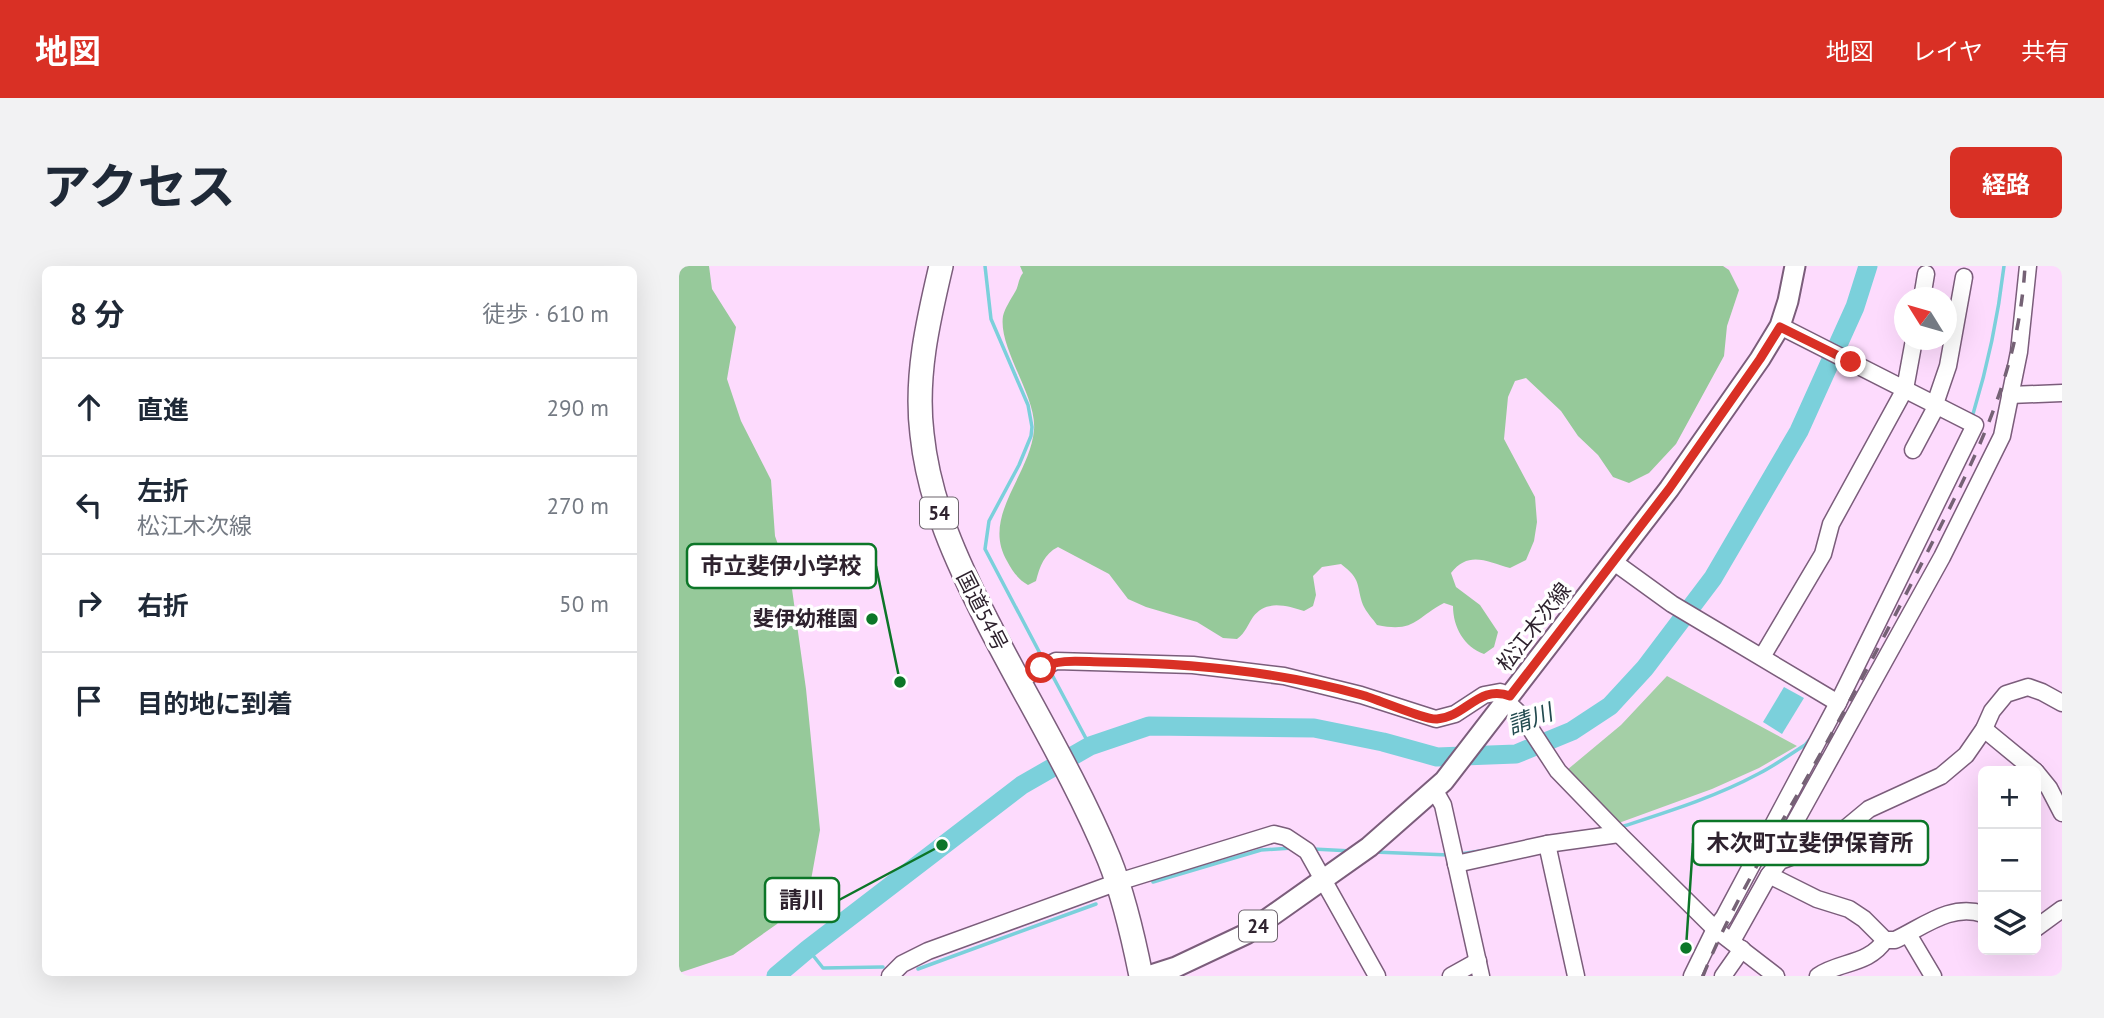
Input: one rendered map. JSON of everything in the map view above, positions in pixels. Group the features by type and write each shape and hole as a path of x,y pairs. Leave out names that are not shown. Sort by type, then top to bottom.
{"highway":[{"name":"国道54号","path":"941,266 925,338 920,376 921,432 933,495 964,578 1098,835 1118,883 1131,925 1141,976"}],"main road":[{"name":"松江木次線","path":"1148,976 1176,967 1246,934 1363,851 1440,786 1614,562 1760,359 1780,327 1789,301 1795,266"}],"street":[{"path":"1784,842 1970,504 2002,436 2019,352 2028,266"},
{"path":"1924,287 1926,274"},
{"path":"1913,450 1936,405 1948,366 1964,277"},
{"path":"1692,976 1975,425 1780,327"},
{"path":"1762,657 1823,554 1831,524 1905,389 1913,350"},
{"path":"2010,395 2062,393"},
{"path":"1614,562 1672,604 1833,700"},
{"path":"1017,681 1046,665 1147,662 1284,676 1361,695 1436,719 1455,714 1485,695 1500,692 1522,716 1552,763 1619,834 1715,929 1776,976"},
{"path":"1723,976 1769,875 1784,858 1814,850 1828,843 1869,809 1941,776 1966,755 1984,729 1992,711 2000,700 2012,691 2028,687 2062,703"},
{"path":"1984,729 2028,766"},
{"path":"2041,779 2062,813"},
{"path":"1440,786 1479,968 1451,976"},
{"path":"890,976 902,964 928,951 1118,883 1274,834 1286,837 1307,851 1377,976"},
{"path":"1456,864 1547,844 1619,834"},
{"path":"1547,844 1576,976"},
{"path":"1769,875 1817,899 1849,909 1864,919 1885,940 1895,940 1952,912 1978,913"},
{"path":"2041,924 2062,909"},
{"path":"1908,934 1933,976"},
{"path":"1818,976 1828,969 1863,959 1885,940"}],"shaded area":[{"path":"679,266 709,266 712,289 736,327 727,379 741,421 771,480 775,536 791,582 806,689 820,830 811,880 777,924 733,955 679,973"},
{"path":"1020,266 1723,266 1729,270 1739,290 1727,326 1724,356 1676,444 1649,473 1629,483 1613,477 1598,455 1578,436 1561,411 1526,378 1515,381 1508,397 1504,439 1535,497 1537,522 1534,541 1526,560 1510,568 1472,560 1458,566 1451,573 1456,587 1480,605 1498,632 1494,647 1484,654 1465,641 1455,621 1453,606 1444,603 1407,626 1377,625 1363,605 1355,579 1341,564 1322,567 1313,576 1316,595 1313,606 1304,611 1277,605 1264,608 1258,611 1237,639 1223,638 1197,622 1128,599 1109,574 1058,547 1043,561 1036,581 1028,585 1021,580 1007,561 1001,544 1000,528 1009,496 1031,447 1034,430 1030,402 1011,358 1003,329 1004,313 1023,273"},
{"path":"1667,676 1797,746 1759,768 1712,789 1616,824 1567,770 1621,725"},
{"path":"1784,687 1804,698 1782,734 1763,722"}],"waterway":[{"path":"985,266 991,319 1028,405 1032,427 1019,465 989,521 985,549 1044,661"},
{"name":"請川","path":"776,976 1022,785 1090,746 1149,726 1314,728 1383,742 1437,757 1516,754 1572,731 1610,706 1645,668 1713,578 1799,431 1855,307 1868,266"},
{"path":"1973,414 1992,341 2004,266"},
{"path":"1050,671 1090,746"},
{"path":"1624,826 1725,790 1776,764 1810,739"},
{"path":"1153,882 1261,850 1292,848"},
{"path":"1313,849 1352,851"},
{"path":"1460,854 1480,851"},
{"path":"1374,852 1449,855"},
{"path":"918,969 1096,904"},
{"path":"808,949 823,968 883,967"}],"railway":[{"path":"1703,976 1739,899 1887,632 1980,444 2005,376 2014,341 2025,266"}],"place":[{"name":"斐伊幼稚園","path":"872,619"},
{"name":"市立斐伊小学校","path":"900,682"},
{"name":"請川","path":"942,845"},
{"name":"木次町立斐伊保育所","path":"1686,948"}],"route":[{"path":"1041,668 1056,661 1147,662 1284,676 1361,695 1436,719 1455,714 1485,695 1500,692 1510,696 1669,489 1780,327 1851,362"}]}
